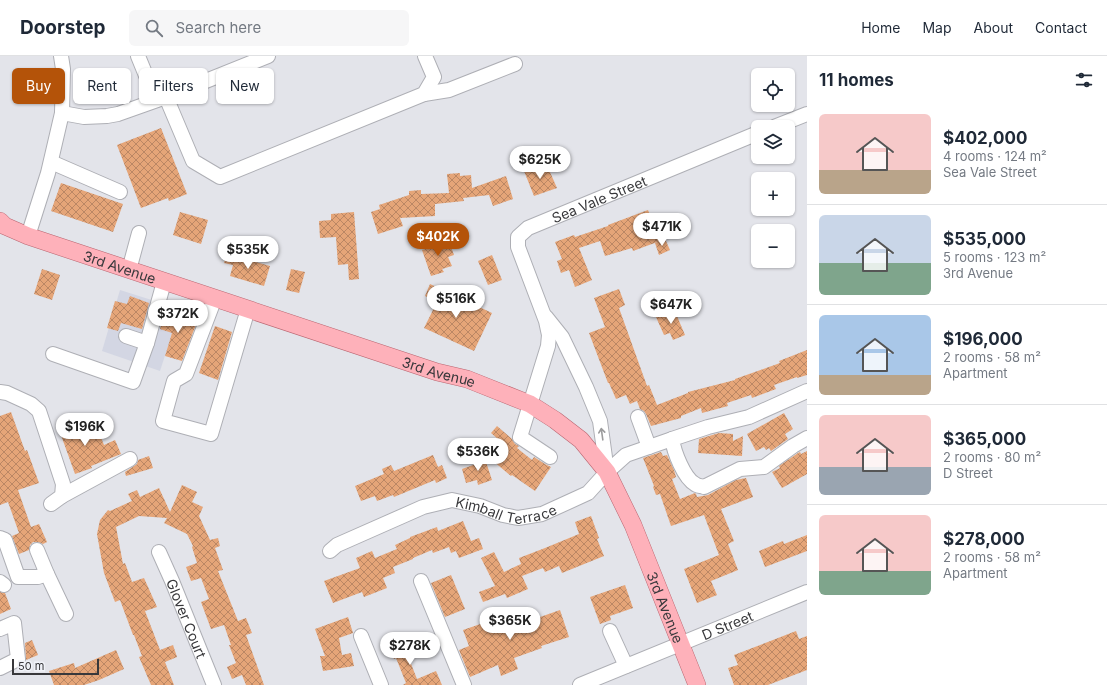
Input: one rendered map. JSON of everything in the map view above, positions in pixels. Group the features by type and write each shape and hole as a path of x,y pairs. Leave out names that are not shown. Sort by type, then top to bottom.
{"main road":[{"name":"3rd Avenue","path":"2,225 28,236 164,282 437,372 467,379 530,404 555,420 581,440 607,472 633,525 697,685"}],"street":[{"path":"28,236 51,162 62,113 62,56"},
{"path":"138,56 144,68"},
{"path":"208,80 268,56"},
{"path":"424,94 434,76 425,56"},
{"path":"164,104 193,161 220,177 424,94 449,90 515,64"},
{"path":"62,113 84,117 107,116 129,111 148,104"},
{"path":"792,120 807,114"},
{"name":"Sea Vale Street","path":"550,457 520,437 548,346 549,335 544,313 518,247 518,236 528,228 751,136"},
{"path":"51,162 120,192"},
{"path":"129,270 139,233"},
{"path":"53,354 133,382 147,343 164,282"},
{"path":"215,298 186,374 174,381 163,421 210,434 248,309"},
{"name":"Sea Vale Street","path":"544,313 562,337 586,387 600,421 607,472"},
{"path":"126,336 147,343"},
{"name":"Kimball Terrace","path":"330,551 337,544 423,508 452,500 480,506 503,515 518,518 542,514 588,493 607,472 626,456 708,427 749,417 807,391"},
{"path":"0,392 7,393 31,404 39,412 63,484 56,500 130,459"},
{"path":"638,417 649,447"},
{"path":"672,440 685,475 695,485 704,487 740,469 764,467 807,438"},
{"path":"0,538 5,540 18,577 38,578 47,574"},
{"path":"37,550 66,614"},
{"name":"Glover Court","path":"159,552 214,685"},
{"path":"421,581 464,685"},
{"name":"D Street","path":"580,685 807,592"},
{"path":"0,629 14,623 18,659 0,668"},
{"path":"610,631 626,666"},
{"path":"361,636 381,685"}],"shaded area":[{"path":"120,290 180,309 160,371 102,351"}],"building":[{"path":"161,128 187,194 169,201 168,198 141,208 117,145"},
{"path":"546,163 557,188 534,196 524,171"},
{"path":"460,173 460,176 471,175 472,188 506,176 513,199 493,206 489,195 463,198 464,201 435,204 435,216 400,218 403,226 378,234 371,212 380,209 379,205 409,195 409,191 421,190 421,194 449,193 447,174"},
{"path":"61,183 123,204 113,232 51,211"},
{"path":"648,210 660,241 633,251 632,248 605,256 600,241 579,248 592,280 575,287 569,270 561,273 557,261 562,259 555,242 574,235 575,237 608,226"},
{"path":"180,212 208,220 201,244 173,235"},
{"path":"354,212 359,279 349,280 348,264 338,265 336,237 320,238 319,221 331,220 331,214"},
{"path":"448,239 454,255 448,257 452,266 442,269 444,272 431,276 422,250 435,246 434,244"},
{"path":"665,239 670,250 659,255 655,243"},
{"path":"227,254 270,266 264,286 230,276 233,265 224,263"},
{"path":"492,255 502,280 488,285 478,261"},
{"path":"42,269 60,275 52,300 34,294"},
{"path":"291,269 305,272 299,293 286,290"},
{"path":"430,284 492,313 474,351 424,328 437,302 425,296"},
{"path":"619,289 625,305 619,308 647,386 649,385 657,405 688,392 735,380 780,363 779,361 807,350 807,375 774,385 776,389 752,398 751,395 727,403 728,406 702,413 701,408 681,416 681,418 651,426 646,414 640,409 637,401 630,404 626,395 616,399 608,383 589,333 605,327 594,298"},
{"path":"130,296 149,303 142,329 121,323 118,331 107,328 115,301 127,304"},
{"path":"166,308 174,310 173,314 197,322 182,361 165,356 172,333 160,329"},
{"path":"674,309 685,335 673,340 670,333 664,335 656,317"},
{"path":"215,326 232,332 218,380 199,373"},
{"path":"11,412 25,451 27,450 39,483 18,490 31,527 39,524 47,542 43,544 33,542 30,545 29,550 19,554 12,536 19,533 8,502 0,505 0,416"},
{"path":"784,413 793,429 785,434 788,439 771,451 769,448 766,450 764,447 756,451 747,434"},
{"path":"74,418 80,437 98,430 104,445 115,440 121,454 91,466 92,468 75,474 57,424"},
{"path":"497,426 512,439 515,444 519,446 517,448 532,460 534,457 551,467 535,491 512,475 511,476 486,455 499,440 491,433"},
{"path":"719,433 733,434 733,441 743,436 742,456 698,453 699,439"},
{"path":"807,451 807,474 782,488 772,472 780,468 779,466 798,453 800,452 801,454"},
{"path":"661,452 663,456 667,455 674,470 676,477 672,479 680,499 695,493 697,497 708,495 736,480 746,478 753,497 721,509 734,541 728,544 738,570 711,581 717,595 697,603 684,569 719,555 704,515 671,526 660,494 656,495 643,458"},
{"path":"433,455 438,467 442,465 447,478 436,483 435,480 394,497 393,495 377,501 375,496 361,501 355,486 384,474 382,469 391,465 394,471"},
{"path":"149,456 153,468 126,476 125,472 137,464 138,460"},
{"path":"484,456 492,480 478,485 477,480 466,483 462,469 476,464 474,459"},
{"path":"182,485 197,492 192,502 203,507 199,516 210,540 218,538 220,546 215,548 223,570 218,571 238,621 246,618 252,633 246,635 264,685 246,685 242,675 232,679 227,667 236,663 229,645 231,645 224,625 211,629 201,602 209,599 201,578 191,581 186,567 197,563 192,547 193,546 187,534 164,523 167,518 139,516 116,527 123,564 125,563 132,582 144,578 157,607 145,611 160,650 173,645 177,657 165,662 174,685 151,685 139,657 142,656 120,600 115,602 104,573 97,534 100,520 108,510 110,511 132,501 128,494 137,490 140,497 159,488 170,512"},
{"path":"591,516 599,538 597,539 604,556 562,573 559,566 545,572 543,568 522,576 528,589 507,598 505,594 483,602 479,592 495,586 481,558 494,552 504,572 521,564 519,558 579,534 575,522"},
{"path":"463,521 471,541 479,538 483,549 459,558 456,551 451,553 449,547 433,553 432,550 393,567 395,573 383,578 387,588 364,597 362,592 333,603 324,581 360,568 356,558 372,551 375,558 397,549 395,545 410,537 437,527 438,531"},
{"path":"807,535 807,551 765,567 759,551 783,541 784,544"},
{"path":"451,575 465,609 445,617 431,583"},
{"path":"625,585 633,608 610,616 611,620 600,624 590,597"},
{"path":"0,592 5,593 11,609 0,614"},
{"path":"522,610 526,622 560,610 569,637 541,646 542,648 514,658 518,669 501,676 498,665 470,677 459,650 469,646 463,630 492,620 495,628 513,621 510,614"},
{"path":"348,617 353,633 339,638 342,655 351,653 354,666 323,671 320,656 325,656 315,629"},
{"path":"796,631 799,639 807,636 807,670 768,685 734,685 728,668 738,665 734,655"},
{"path":"400,636 417,679 436,671 442,685 403,685 406,683 387,641"},
{"path":"32,640 38,655 26,660 25,643"},
{"path":"116,650 124,669 84,685 54,685 49,671 74,663 75,668"}]}
